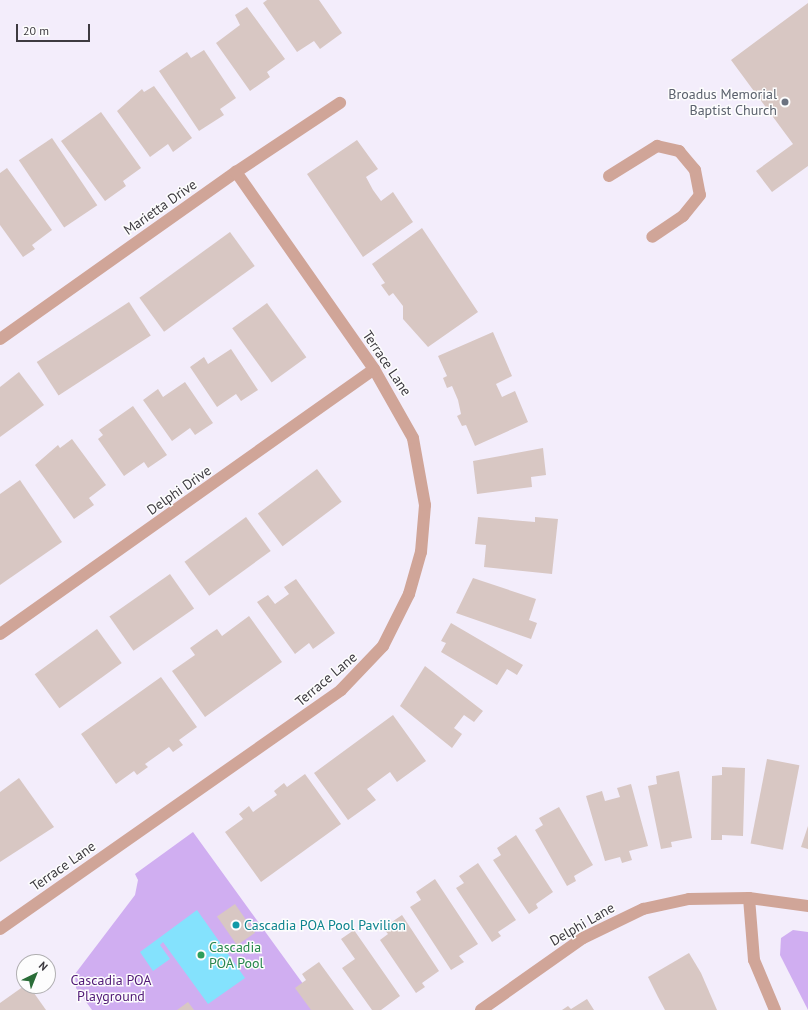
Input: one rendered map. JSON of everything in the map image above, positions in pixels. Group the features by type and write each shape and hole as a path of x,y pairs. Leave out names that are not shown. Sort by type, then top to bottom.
{"street":[{"name":"Marietta Drive","path":"0,339 236,172 340,103"},
{"path":"609,176 657,146 679,151 695,170 700,195 683,216 652,238"},
{"name":"Terrace Lane","path":"0,929 297,723 356,677 383,646 402,612 416,572 425,505 413,438 374,369 236,172"},
{"name":"Delphi Drive","path":"0,634 374,369"},
{"path":"749,898 754,960 775,1010"},
{"name":"Delphi Lane","path":"481,1010 553,958 612,921 689,899 749,898 808,906"}],"green space":[{"name":"Cascadia POA Playground","path":"193,832 322,1010 92,1010 76,988 75,974 135,895 138,880 135,874"},
{"path":"793,930 808,932 808,1010 780,955 781,938"}],"water":[{"name":"Cascadia POA Pool","path":"197,910 245,978 208,1004 163,942 160,945 170,959 153,971 140,952"}],"building":[{"path":"267,0 319,0 342,33 320,49 314,41 297,52 263,3"},
{"name":"Broadus Memorial Baptist Church","path":"808,3 808,166 772,192 756,171 793,144 731,60"},
{"path":"247,7 285,59 267,72 270,77 250,91 216,43 240,25 235,15"},
{"path":"204,50 236,98 220,109 224,115 199,131 159,71 187,52 191,58"},
{"path":"154,86 192,138 173,152 168,144 150,157 117,111 142,89 144,92"},
{"path":"101,112 141,168 123,181 126,186 105,201 61,141"},
{"path":"52,138 97,205 64,228 19,160"},
{"path":"357,140 378,169 366,177 373,190 381,201 393,192 413,222 363,257 307,174"},
{"path":"7,168 52,230 32,245 35,249 23,257 0,225 0,173"},
{"path":"422,228 478,312 428,347 403,319 403,306 393,293 389,296 381,285 385,283 372,264"},
{"path":"230,232 255,266 164,332 139,298"},
{"path":"129,302 151,336 59,395 37,362"},
{"path":"267,303 306,357 272,382 232,328"},
{"path":"493,332 512,376 496,384 502,397 515,391 528,422 475,446 466,425 462,426 457,416 461,414 458,400 452,386 447,388 443,378 447,376 438,356"},
{"path":"231,349 258,390 241,401 236,394 217,407 190,367 204,357 208,364"},
{"path":"19,372 44,405 0,437 0,387"},
{"path":"185,382 213,423 195,435 190,428 172,441 143,400 158,389 163,397"},
{"path":"133,406 167,455 148,468 144,462 124,476 98,439 103,435 99,430"},
{"path":"72,439 106,485 89,498 94,505 74,519 35,465 58,445 60,448"},
{"path":"543,448 546,475 531,477 532,487 477,494 473,461"},
{"path":"317,469 342,502 283,546 258,514"},
{"path":"20,480 62,542 0,585 0,494"},
{"path":"246,517 271,551 209,596 185,562"},
{"path":"478,517 535,522 535,517 558,519 552,574 484,567 486,545 475,544"},
{"path":"170,574 194,608 133,651 109,616"},
{"path":"473,578 536,599 529,620 537,623 531,639 456,613"},
{"path":"296,579 335,633 313,649 309,643 295,654 257,602 268,595 275,604 289,594 284,587"},
{"path":"249,616 282,662 205,717 172,671 195,655 190,648 208,635 217,629 222,636"},
{"path":"451,623 523,665 517,675 507,669 497,685 441,652 446,643 441,641"},
{"path":"97,629 122,663 59,708 35,674"},
{"path":"425,666 483,711 474,722 464,715 454,728 462,734 452,748 400,706"},
{"path":"161,677 197,727 179,740 183,745 173,752 169,747 145,764 148,767 137,775 134,771 116,784 81,734"},
{"path":"393,715 426,761 397,782 390,772 367,789 376,800 348,820 314,773"},
{"path":"767,759 799,765 783,850 751,843"},
{"path":"722,767 745,768 743,836 722,835 722,840 711,840 712,776 722,775"},
{"path":"679,771 692,838 671,842 672,847 661,849 648,786 657,784 656,776"},
{"path":"305,774 341,824 261,882 225,832 243,819 239,814 249,806 253,812 277,795 274,791 284,783 287,787"},
{"path":"19,778 54,827 0,862 0,792"},
{"path":"631,784 648,846 629,851 632,860 622,863 620,857 605,861 586,796 602,791 605,801 620,797 617,788"},
{"path":"559,807 593,865 574,876 576,881 567,886 535,830 543,825 539,818"},
{"path":"808,826 808,849 801,847"},
{"path":"516,835 553,892 536,904 538,908 529,914 493,860 501,855 497,848"},
{"path":"478,863 516,920 498,932 501,936 492,942 456,888 464,883 459,876"},
{"path":"435,879 478,944 459,956 464,962 451,970 410,907 421,900 416,892"},
{"name":"Cascadia POA Pool Pavilion","path":"235,904 255,933 237,945 217,917"},
{"path":"402,915 439,971 422,983 425,987 416,993 380,940 388,934 383,928"},
{"path":"354,930 400,996 381,1010 372,1010 342,968 355,959 341,939"},
{"path":"689,953 701,973 717,1010 665,1010 648,977"},
{"path":"319,962 354,1010 311,1010 295,988 306,980 302,974"},
{"path":"16,992 16,994 35,994 46,1010 0,1010 0,1003"},
{"path":"587,999 594,1010 562,1010 568,1006 571,1009"},
{"path":"188,1002 194,1010 177,1010"}],"place":[{"name":"Broadus Memorial Baptist Church","path":"785,102"},
{"name":"Cascadia POA Pool Pavilion","path":"236,925"},
{"name":"Cascadia POA Pool","path":"201,955"}]}
